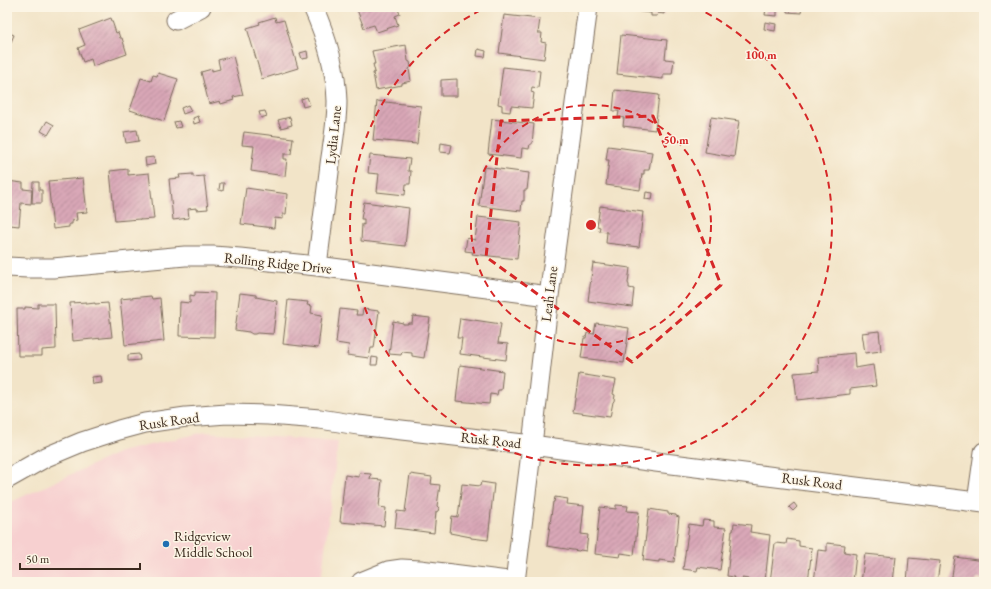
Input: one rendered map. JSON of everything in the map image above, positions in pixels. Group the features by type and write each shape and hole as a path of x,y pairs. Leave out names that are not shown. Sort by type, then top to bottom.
{"street":[{"path":"176,20 202,7"},
{"name":"Lydia Lane","path":"313,7 321,24 329,49 337,100 335,127 316,266"},
{"name":"Leah Lane","path":"515,582 548,296 588,7"},
{"name":"Rolling Ridge Drive","path":"7,267 53,268 185,256 213,256 316,266 548,296"},
{"name":"Rusk Road","path":"7,479 46,457 82,442 119,430 186,417 227,414 268,414 532,445 656,462 981,502"},
{"path":"981,502 984,452"},
{"path":"361,582 388,571 402,569 515,582"}],"highlighted area":[{"path":"653,116 721,285 632,362 486,257 501,121"}],"shaded area":[{"name":"Ridgeview Middle School","path":"205,432 338,442 321,582 7,582 7,506 13,501 120,452"}],"building":[{"path":"356,7 397,7 400,14 395,16 398,25 377,32 374,25 364,28"},
{"path":"627,7 664,7 664,14 658,13 657,16 651,16 651,13 626,10"},
{"path":"787,7 802,7 801,13 787,12"},
{"path":"766,8 777,9 777,16 765,15"},
{"path":"504,15 540,19 538,33 542,33 541,42 546,43 544,59 499,53"},
{"path":"275,17 276,22 284,20 298,68 262,79 247,28"},
{"path":"111,18 116,33 118,32 120,38 122,38 127,54 93,66 91,59 83,62 78,48 85,45 79,30"},
{"path":"765,22 776,24 775,31 764,29"},
{"path":"7,32 14,35 8,49 7,56"},
{"path":"621,35 667,40 665,59 674,60 672,74 663,74 663,79 617,74"},
{"path":"406,45 408,61 410,62 411,67 409,69 411,81 402,83 402,85 376,90 373,73 375,72 373,64 375,64 372,51"},
{"path":"478,49 486,51 485,57 477,56"},
{"path":"307,51 308,58 302,59 300,53"},
{"path":"233,56 243,95 233,97 234,100 221,104 220,101 209,104 201,72 212,69 212,71 220,69 218,60"},
{"path":"503,67 540,71 538,88 532,87 531,92 534,93 532,108 511,106 510,112 502,111 502,105 498,104"},
{"path":"158,73 178,79 164,121 130,110 141,78 151,81 153,75 157,76"},
{"path":"457,79 457,96 441,96 441,80"},
{"path":"615,90 659,95 655,130 623,126 624,118 618,117 619,111 613,111"},
{"path":"307,97 310,105 303,107 301,99"},
{"path":"377,101 421,106 417,144 373,140"},
{"path":"188,105 191,111 183,114 181,108"},
{"path":"265,111 267,116 261,118 259,112"},
{"path":"198,116 200,122 194,124 193,118"},
{"path":"290,117 292,125 281,128 278,120"},
{"path":"711,117 739,121 734,157 705,152"},
{"path":"492,119 534,124 532,144 530,144 529,149 522,148 521,158 488,154"},
{"path":"47,121 54,125 48,135 41,131"},
{"path":"179,121 181,127 176,128 174,122"},
{"path":"137,130 139,141 126,143 124,132"},
{"path":"244,132 293,138 291,154 284,154 284,159 287,159 285,176 251,171 254,146 242,145"},
{"path":"441,143 452,145 450,153 440,152"},
{"path":"608,146 652,152 649,170 644,170 644,174 642,174 640,190 606,185 609,160 606,160"},
{"path":"370,155 410,159 408,171 411,171 410,184 406,184 405,195 377,192 379,174 368,173"},
{"path":"154,157 155,164 146,166 145,158"},
{"path":"484,167 529,173 527,190 524,190 524,201 522,201 521,211 479,206"},
{"path":"128,169 128,175 149,173 154,219 115,221 110,171"},
{"path":"193,174 193,177 204,176 208,209 188,209 189,218 173,220 169,179 180,178 179,175"},
{"path":"83,178 87,212 76,213 77,220 72,221 72,224 69,224 69,227 53,229 48,181"},
{"path":"7,181 23,183 23,189 32,190 31,204 21,203 19,226 10,225 10,227 7,227"},
{"path":"33,182 39,182 39,190 42,190 42,203 32,203"},
{"path":"220,183 224,183 223,191 219,190"},
{"path":"246,188 288,194 286,214 283,214 283,219 275,218 274,228 241,224"},
{"path":"646,192 653,193 652,200 645,199"},
{"path":"364,202 409,208 405,246 361,241 362,224 364,225 364,219 361,219"},
{"path":"600,206 643,212 639,247 606,243 607,232 599,231 600,227 597,226"},
{"path":"478,217 521,222 517,259 472,254 473,252 465,251 467,238 475,240"},
{"path":"593,263 630,268 628,283 629,288 634,289 632,307 588,301"},
{"path":"195,292 215,293 214,337 179,336 180,302 190,303 190,295 195,296"},
{"path":"240,293 256,295 256,297 277,301 273,334 252,334 249,332 235,330"},
{"path":"151,296 152,299 160,298 164,341 125,345 120,299"},
{"path":"288,300 308,302 307,305 312,306 311,313 322,315 318,348 283,344"},
{"path":"87,302 87,304 108,303 112,337 73,341 70,303"},
{"path":"38,304 55,304 56,349 42,350 42,356 18,356 17,309 25,309 25,307 38,308"},
{"path":"340,309 357,311 356,315 362,315 363,309 379,311 374,348 371,348 369,358 347,355 349,345 336,343"},
{"path":"413,316 430,318 424,358 412,356 412,353 402,352 401,355 389,354 393,321 403,324 412,323"},
{"path":"460,318 501,324 498,343 508,344 506,360 460,354 462,338 457,338"},
{"path":"596,323 629,328 624,363 581,358 584,338 586,338 587,333 594,334"},
{"path":"879,331 881,351 865,353 862,333"},
{"path":"854,353 855,368 873,365 876,386 850,389 850,394 797,400 794,373 819,371 818,357"},
{"path":"139,354 140,360 128,361 128,355"},
{"path":"372,357 378,358 377,365 371,365"},
{"path":"460,365 503,371 501,390 498,390 497,395 490,394 489,404 456,401"},
{"path":"579,374 616,380 613,394 615,395 610,417 573,412"},
{"path":"101,376 102,383 93,384 92,377"},
{"path":"359,473 371,474 370,479 382,480 379,507 386,508 384,526 340,522 345,475 359,477"},
{"path":"410,474 432,477 431,484 440,485 437,506 439,508 436,512 434,533 395,528 397,511 405,512"},
{"path":"481,482 494,484 488,540 450,533 452,516 458,517 462,484 480,486"},
{"path":"555,497 568,499 567,504 584,506 581,534 588,535 586,551 547,546"},
{"path":"794,503 797,507 793,511 789,507"},
{"path":"616,505 628,506 627,511 639,512 634,555 621,553 620,557 595,554 600,507 616,509"},
{"path":"649,509 668,512 668,514 679,517 674,562 643,560"},
{"path":"703,520 714,521 714,527 726,528 720,570 698,567 697,571 683,569 689,524 702,526"},
{"path":"734,523 751,525 750,532 770,535 765,582 747,582 748,579 733,579 734,577 727,576"},
{"path":"787,539 799,541 799,546 812,548 808,582 770,582 775,543 786,544"},
{"path":"827,543 845,545 844,552 856,554 853,582 814,582 818,550 827,551"},
{"path":"865,554 896,557 893,582 861,582"},
{"path":"955,557 984,561 982,579 977,578 976,582 951,582"},
{"path":"909,558 940,561 937,582 907,582"}],"place":[{"name":"Ridgeview Middle School","path":"166,544"}]}
